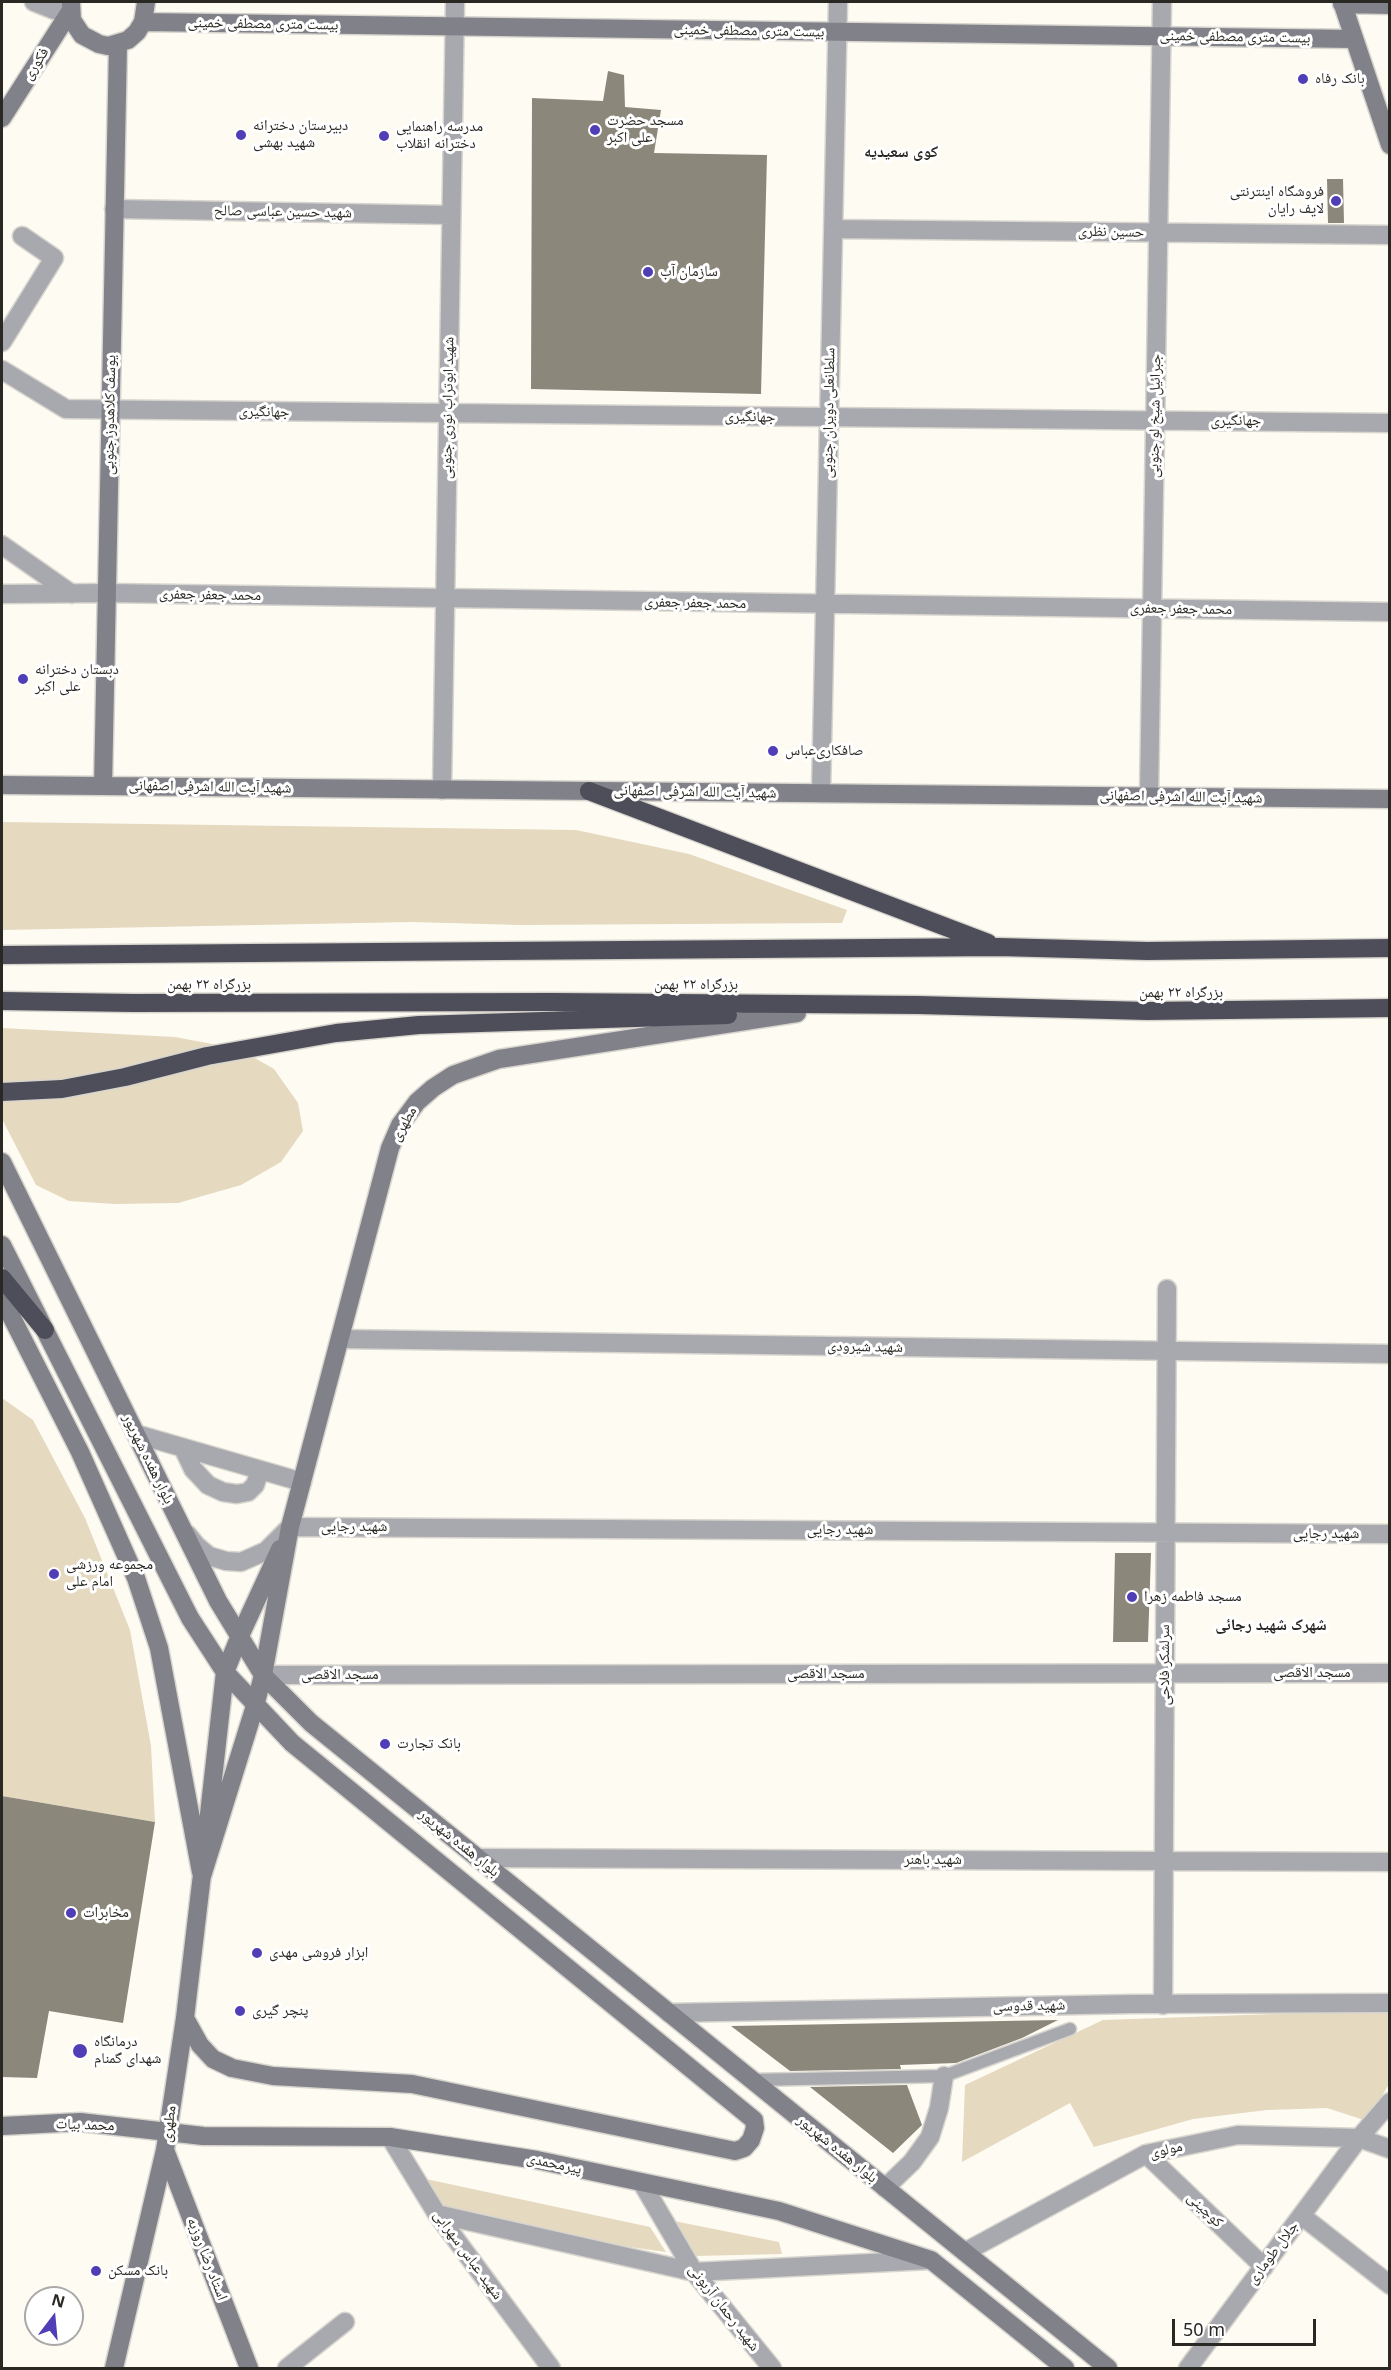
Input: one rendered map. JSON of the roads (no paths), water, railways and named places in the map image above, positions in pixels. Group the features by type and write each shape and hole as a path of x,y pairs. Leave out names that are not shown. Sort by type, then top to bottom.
{"highway":[{"path":"589,791 999,947"},
{"name":"بزرگراه ۲۲ بهمن","path":"2,955 999,947 1147,951 1389,948"},
{"name":"بزرگراه ۲۲ بهمن","path":"2,1001 133,1004 564,1002 963,1006 1147,1011 1389,1008"},
{"path":"2,1092 62,1089 125,1077 207,1056 336,1033 419,1025 963,1006"},
{"path":"2,1278 45,1330"}],"main road":[{"path":"71,6 72,20 82,35 99,44 118,45 129,40 137,32 143,22 146,2"},
{"path":"1389,5 1342,3 1389,145"},
{"name":"فکوری","path":"2,118 71,6"},
{"name":"بیست متری مصطفی خمینی","path":"143,22 1354,39"},
{"name":"یوسف کلاهدوز جنوبی","path":"103,786 118,45"},
{"name":"شهید آیت الله اشرفی اصفهانی","path":"2,785 1389,799"},
{"name":"مطهری","path":"290,1527 390,1148 400,1125 417,1102 453,1075 499,1059 796,1012"},
{"name":"بلوار هفده شهریور","path":"2,1161 181,1526 239,1638 263,1676 311,1723 1108,2368"},
{"name":"بلوار هفده شهریور","path":"2,1245 190,1618 225,1672 292,1743 754,2120 755,2128 744,2148 735,2151 412,2084 273,2076 232,2068 213,2059 200,2045 185,2018"},
{"path":"2,1298 81,1452 136,1578 159,1648 202,1876"},
{"path":"202,1876 225,1672 290,1527"},
{"path":"202,1876 263,1676 290,1527"},
{"name":"مطهری","path":"114,2368 165,2150 185,2018 202,1876"},
{"name":"محمد بیات","path":"2,2126 80,2122 168,2132"},
{"name":"پیرمحمدی","path":"168,2132 203,2136 390,2137 537,2160 779,2211 931,2260"},
{"name":"استاد رضا روزبه","path":"165,2150 249,2368"},
{"path":"931,2260 1065,2368"},
{"path":"1036,2368 1051,2357"}],"street":[{"path":"34,2 54,10 71,6"},
{"name":"شهید ابوتراب نوری جنوبی","path":"442,789 455,2"},
{"name":"سلطانعلی دویران جنوبی","path":"821,793 838,2"},
{"name":"جبرائیل شیخ لو جنوبی","path":"1149,796 1162,2"},
{"name":"شهید حسین عباسی صالح","path":"114,208 451,215"},
{"name":"حسین نظری","path":"833,229 1389,235"},
{"path":"2,342 54,258 22,236"},
{"name":"جهانگیری","path":"2,370 66,409 1389,423"},
{"path":"2,545 72,594"},
{"name":"محمد جعفر جعفری","path":"2,594 107,593 445,600 1389,612"},
{"name":"سرلشکر فلاحی","path":"1163,2005 1167,1289"},
{"name":"شهید شیرودی","path":"340,1340 1389,1354"},
{"path":"136,1434 302,1482"},
{"path":"183,1448 193,1469 208,1485 223,1492 237,1494 248,1492 255,1485 260,1470"},
{"path":"181,1526 196,1545 209,1556 241,1562 266,1551 290,1527"},
{"name":"شهید رجایی","path":"290,1527 1389,1534"},
{"name":"مسجد الاقصی","path":"263,1676 1389,1672"},
{"name":"شهید باهنر","path":"477,1858 1389,1862"},
{"name":"شهید قدوسی","path":"669,2013 1131,2004 1389,2003"},
{"path":"885,2188 912,2162 930,2137 939,2108 944,2076"},
{"name":"جلال طوماری","path":"1188,2368 1359,2138 1389,2102"},
{"name":"مولوی","path":"965,2253 1146,2154 1239,2135 1359,2138 1389,2149"},
{"name":"شهید عباس سهرابی","path":"390,2137 437,2214 551,2368"},
{"name":"کوچینی","path":"1146,2154 1263,2267"},
{"name":"شهید رحمان آربونی","path":"642,2183 694,2272 772,2368"},
{"path":"437,2214 694,2272 931,2260"},
{"path":"1302,2216 1389,2285"},
{"path":"287,2368 345,2322"}],"lane":[{"path":"752,2080 944,2076 1070,2029"}],"place":[{"name":"بانک رفاه","path":"1303,79"},
{"name":"مسجد حضرت علی اکبر","path":"595,130"},
{"name":"دبیرستان دخترانه شهید بهشی","path":"241,135"},
{"name":"مدرسه راهنمایی دخترانه انقلاب","path":"384,136"},
{"name":"فروشگاه اینترنتی لایف رایان","path":"1336,201"},
{"name":"سازمان آب","path":"648,272"},
{"name":"دبستان دخترانه علی اکبر","path":"23,679"},
{"name":"صافکاری‌عباس","path":"773,751"},
{"name":"مجموعه ورزشی امام علی","path":"54,1574"},
{"name":"مسجد فاطمه زهرا","path":"1132,1597"},
{"name":"بانک تجارت","path":"385,1744"},
{"name":"مخابرات","path":"71,1913"},
{"name":"ابزار فروشی مهدی","path":"257,1953"},
{"name":"پنچر گیری","path":"240,2011"},
{"name":"درمانگاه شهدای گمنام","path":"80,2051"},
{"name":"بانک مسکن","path":"96,2271"}],"district":[{"name":"کوی سعیدیه","path":"901,152"},
{"name":"شهرک شهید رجائی","path":"1271,1625"}]}
